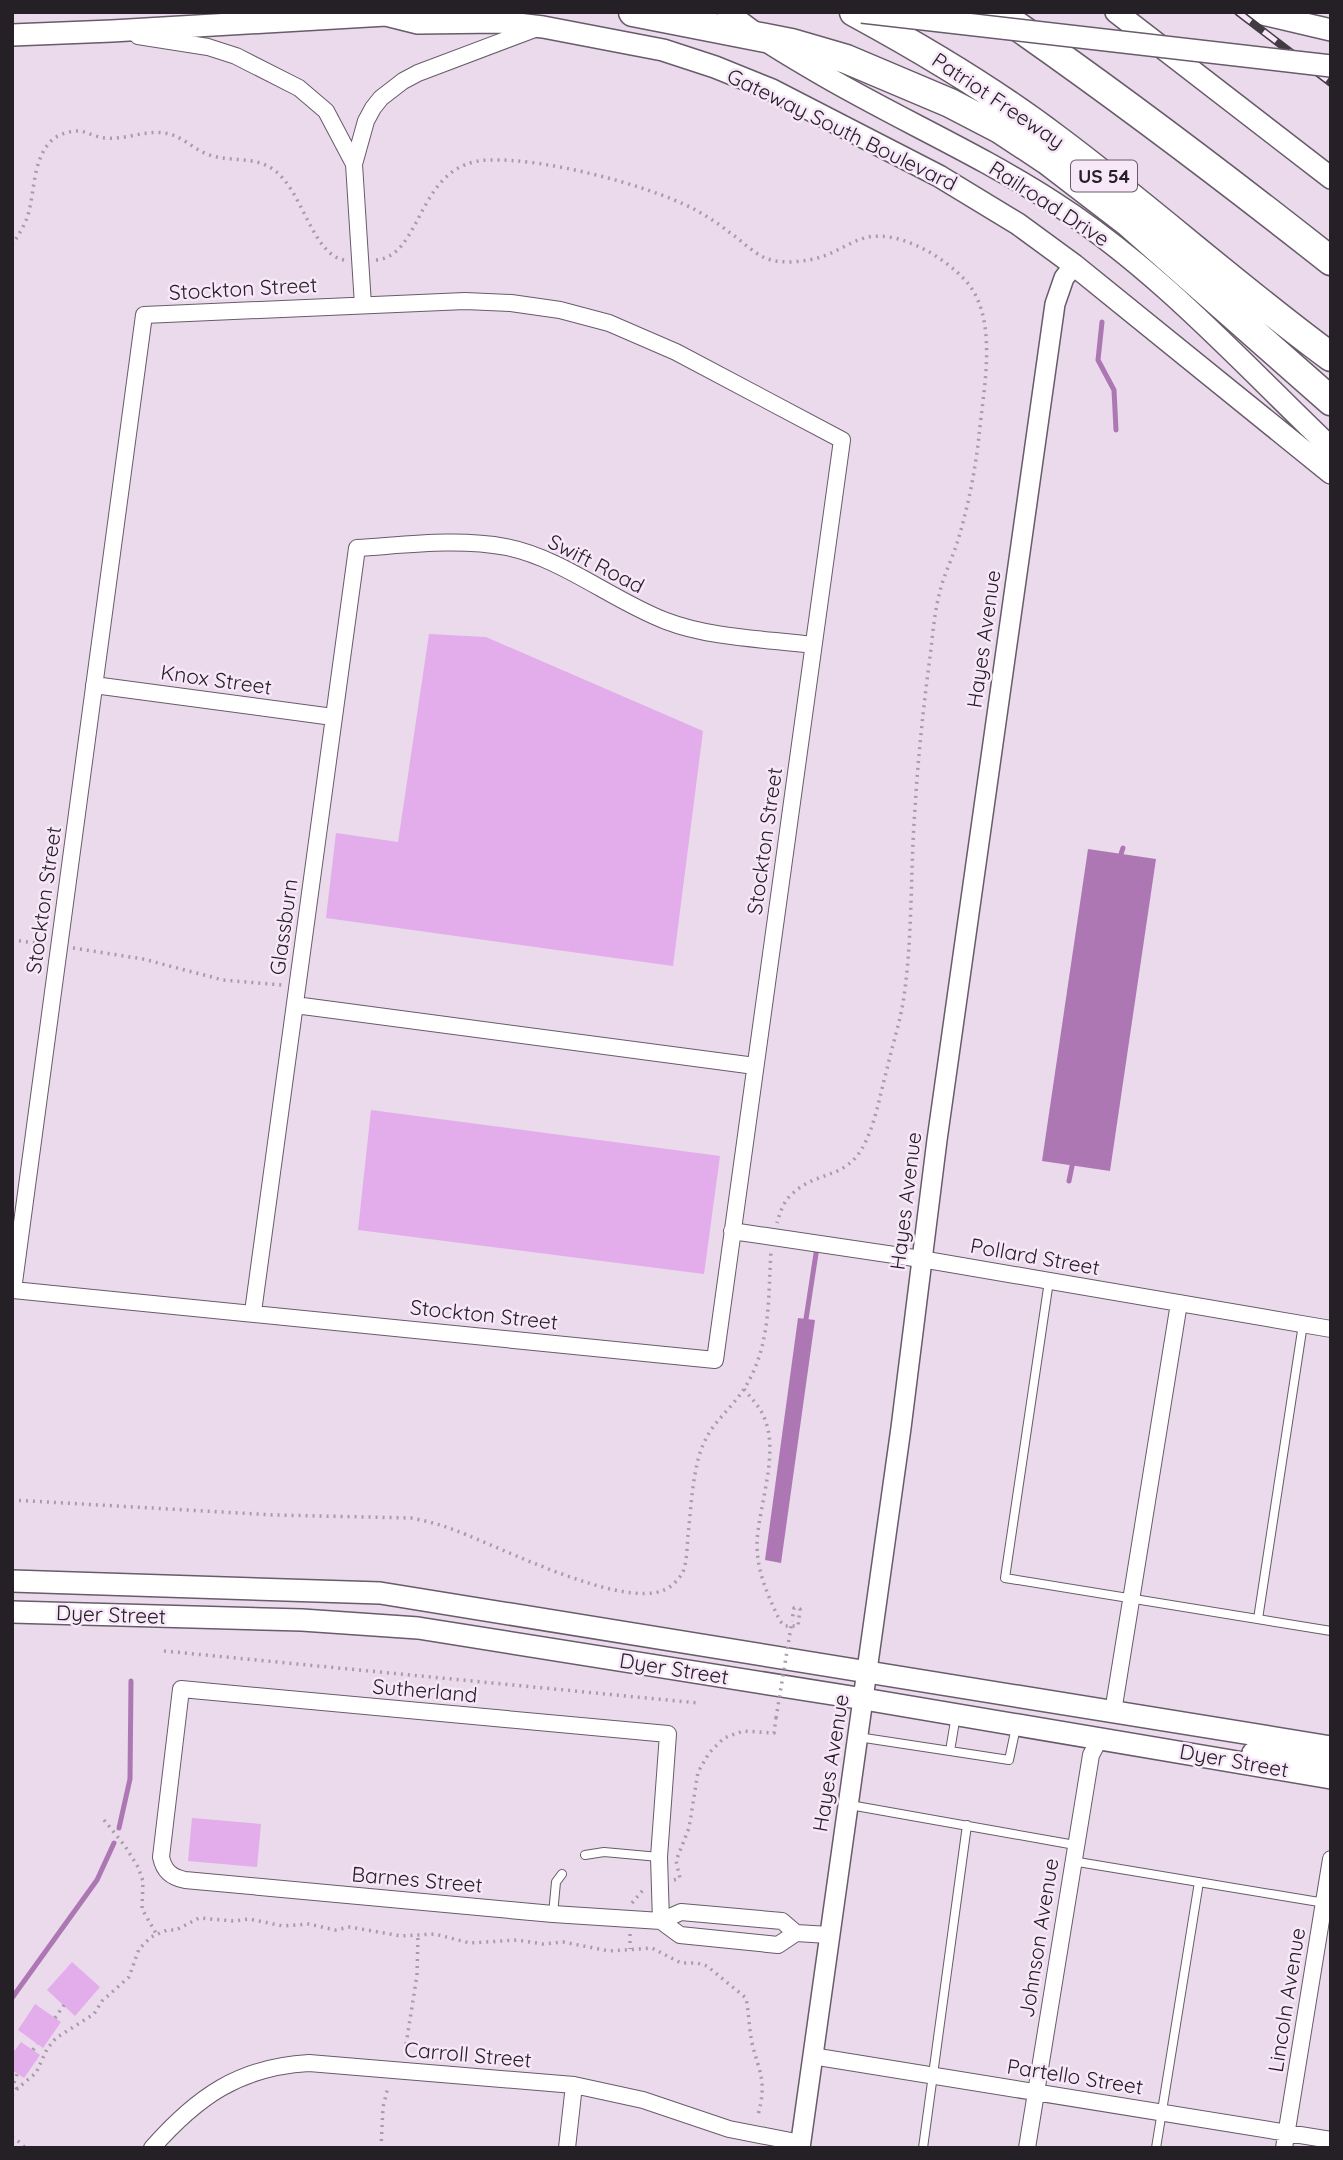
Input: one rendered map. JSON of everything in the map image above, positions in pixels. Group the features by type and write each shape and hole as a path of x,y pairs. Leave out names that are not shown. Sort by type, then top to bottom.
{"highway":[{"path":"633,12 790,43 846,59 950,103 1000,129 1047,160 1129,223 1331,401"},
{"name":"Patriot Freeway","path":"854,12 903,38 1056,138 1293,330 1331,357"},
{"path":"997,12 1086,73 1331,261"},
{"path":"1293,330 1331,370"}],"main road":[{"name":"Railroad Drive","path":"728,12 790,56 865,100 970,153 1095,230 1166,290 1331,449"},
{"path":"862,12 1331,66"},
{"path":"1116,12 1331,178"},
{"path":"1254,12 1331,30"},
{"name":"Gateway South Boulevard","path":"12,35 388,13 418,23 500,22 542,27 663,50 715,67 772,90 972,195 1037,237 1331,473"},
{"name":"Dyer Street","path":"12,1581 380,1593 1331,1747"},
{"name":"Dyer Street","path":"12,1612 302,1620 405,1627 956,1714 1331,1778"},
{"path":"1206,1756 1230,1752 1276,1754 1331,1763"}],"street":[{"path":"363,305 354,164 366,121 373,108 402,81 542,27"},
{"path":"112,31 208,47 236,56 299,88 326,111 354,164"},
{"name":"Hayes Avenue","path":"800,2146 1055,304 1064,278 1074,265"},
{"name":"Stockton Street","path":"485,301 582,315 651,340 842,440 715,1360 13,1290 144,315 363,305 485,301"},
{"name":"Swift Road","path":"357,548 450,543 506,547 543,559 651,615 683,627 813,645"},
{"name":"Glassburn","path":"253,1312 357,548"},
{"name":"Knox Street","path":"94,685 333,717"},
{"path":"295,1005 755,1066"},
{"name":"Pollard Street","path":"732,1231 921,1259 1331,1328"},
{"path":"1113,1712 1179,1303"},
{"name":"Sutherland","path":"170,1875 163,1866 161,1857 181,1689 668,1734 659,1857 661,1921"},
{"name":"Johnson Avenue","path":"1027,2148 1091,1755 1100,1738"},
{"name":"Lincoln Avenue","path":"1285,2140 1327,1903 1331,1859"},
{"name":"Barnes Street","path":"170,1875 199,1881 661,1921 681,1912 706,1914 782,1921 796,1933 829,1935"},
{"name":"Barnes Street","path":"661,1921 680,1935 778,1945 796,1933"},
{"name":"Partello Street","path":"812,2056 1161,2112 1285,2140 1331,2140"},
{"name":"Carroll Street","path":"152,2148 186,2112 208,2095 247,2075 278,2066 326,2064 574,2085 643,2100 729,2129 800,2146"},
{"path":"567,2148 574,2085"}],"lane":[{"path":"1049,1281 1006,1578 1331,1631"},
{"path":"1258,1619 1303,1324"},
{"path":"950,1751 956,1714"},
{"path":"858,1737 1009,1760 1016,1724"},
{"path":"847,1804 967,1825 1199,1882 1327,1903"},
{"path":"923,2148 967,1825"},
{"path":"585,1855 604,1852 659,1857"},
{"path":"553,1913 556,1882 562,1874"},
{"path":"1156,2148 1199,1882"}],"path":[{"path":"12,244 26,222 38,162 52,139 77,131 105,138 164,133 176,136 208,155 249,159 274,170 298,198 324,248 341,260 386,259 400,250 428,198 454,172 483,160 510,160 603,177 675,201 717,223 759,254 776,261 821,257 863,238 875,236 901,240 939,259 966,281 984,315 986,335 972,485 938,601 930,652 915,810 913,890 902,1005 877,1108 860,1153 848,1166 806,1185 789,1196 783,1205 772,1237 765,1344 759,1363 744,1389 714,1424 700,1453 682,1573 668,1588 656,1592 605,1588 533,1564 458,1531 411,1518 274,1515 12,1500"},
{"path":"12,940 143,959 223,980 297,987"},
{"path":"630,1949 629,1906 646,1888 680,1878 676,1861 690,1828 698,1772 709,1753 724,1738 743,1731 774,1733 794,1608 800,1609 797,1626 786,1626 780,1621 759,1572 757,1543 767,1476 769,1439 765,1418 744,1389"},
{"path":"164,1651 698,1703"},
{"path":"104,1820 138,1867 144,1881 142,1909 157,1934"},
{"path":"12,2095 36,2073 47,2049 56,2038 94,2014 102,2001 128,1978 139,1949 151,1937 176,1930 199,1918 234,1922 249,1919 283,1926 309,1924 335,1930 350,1927 401,1937 435,1934 470,1943 517,1940 543,1944 563,1942 609,1951 652,1948 681,1963 707,1966 746,1998 752,2043 762,2073 763,2086 758,2115"},
{"path":"405,2051 417,1975 418,1935"},
{"path":"55,2018 64,2005"},
{"path":"33,2050 37,2043"},
{"path":"17,2089 14,2083 18,2074"},
{"path":"381,2148 383,2107 388,2087"},
{"path":"12,2137 24,2148"}],"shaded area":[{"path":"429,634 486,637 703,731 673,966 326,918 336,833 398,842"},
{"path":"1088,849 1156,859 1110,1171 1042,1161"},
{"path":"371,1110 720,1156 704,1274 358,1230"},
{"path":"798,1318 815,1320 781,1563 765,1560"},
{"path":"192,1818 261,1824 257,1867 188,1861"},
{"path":"72,1962 100,1987 75,2016 47,1990"},
{"path":"35,2004 61,2022 43,2048 18,2030"},
{"path":"21,2042 40,2055 24,2078 12,2070 12,2054"}],"waterway":[{"path":"1102,322 1098,360 1114,390 1116,430"},
{"path":"1121,854 1123,848"},
{"path":"1069,1181 1072,1166"},
{"path":"806,1319 817,1247"},
{"path":"119,1828 130,1779 131,1681"},
{"path":"12,1998 97,1880 114,1843"}],"railway":[{"path":"1238,12 1331,83"}]}
